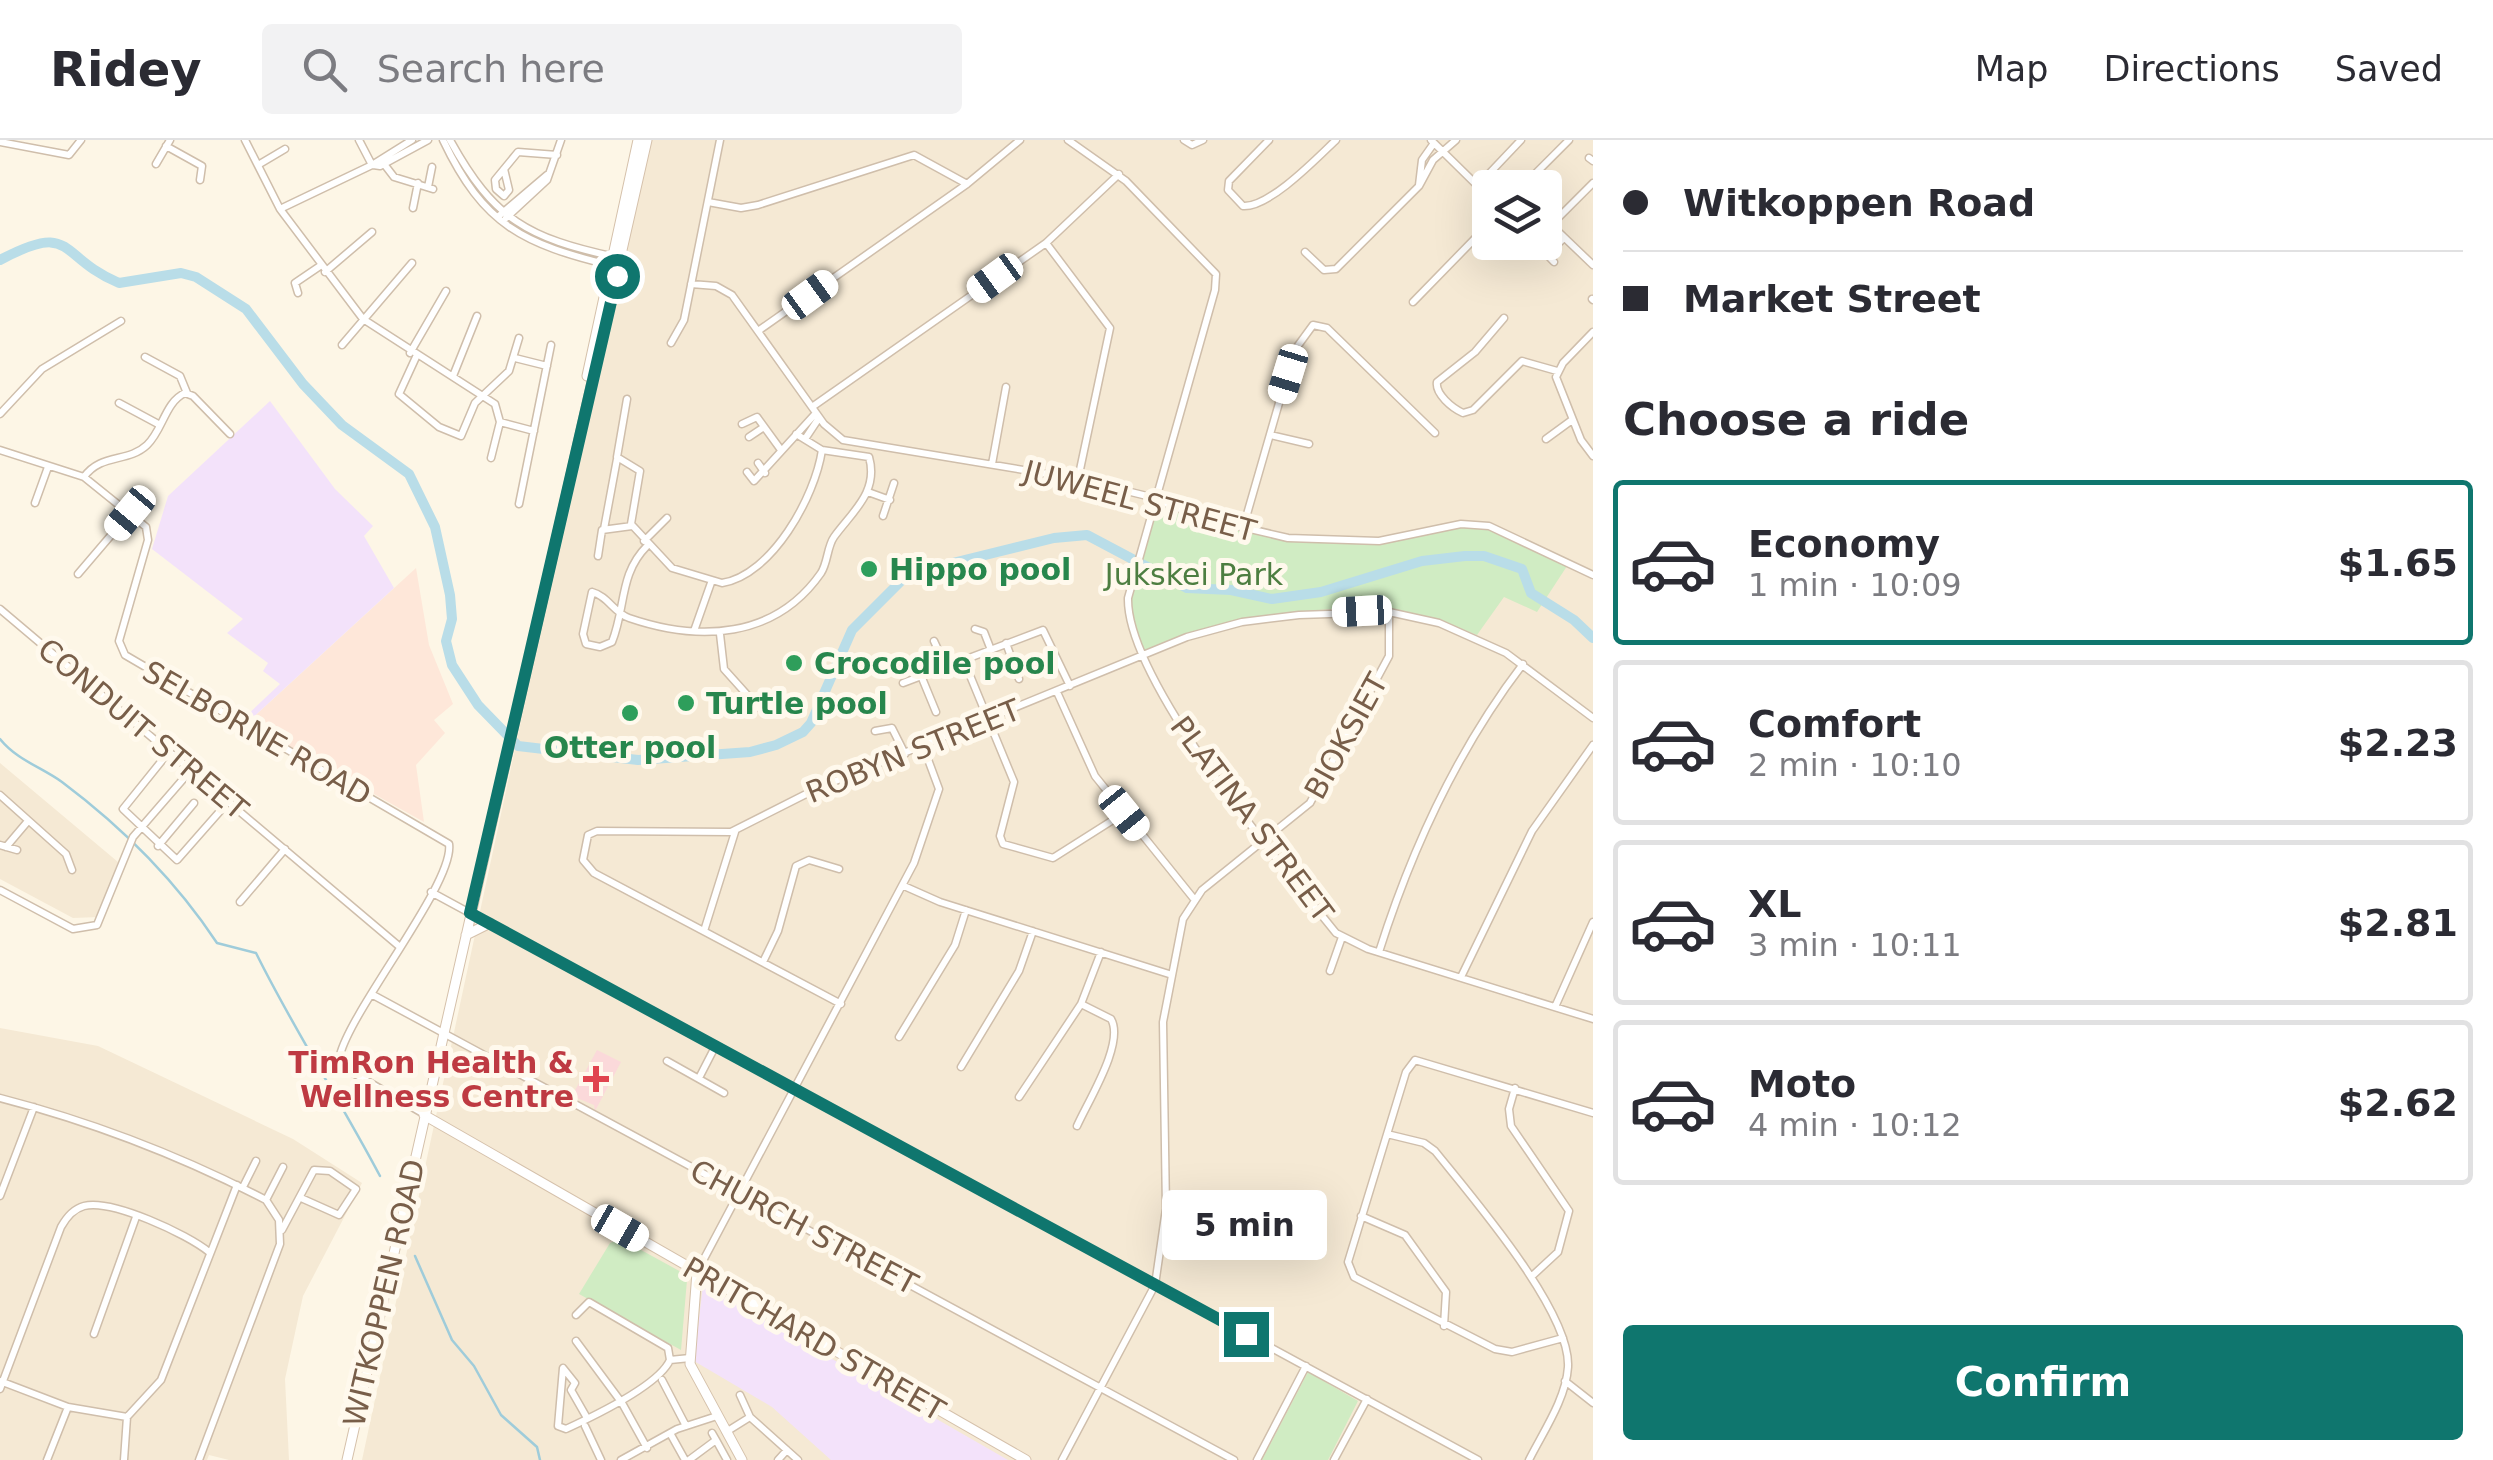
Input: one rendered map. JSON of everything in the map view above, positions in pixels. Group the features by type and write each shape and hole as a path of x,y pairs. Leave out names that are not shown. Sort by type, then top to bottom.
{"main road":[{"name":"WITKOPPEN ROAD","path":"616,262 638,140"},
{"name":"WITKOPPEN ROAD","path":"347,1460 616,262 647,140"},
{"path":"465,936 490,923"},
{"name":"PRITCHARD STREET","path":"424,1114 1026,1460"},
{"path":"697,1272 690,1358 742,1460"}],"street":[{"path":"0,142 69,155 80,140"},
{"path":"245,140 280,209 322,269 364,319 413,355 484,393 495,404 500,422 490,458"},
{"path":"359,140 372,165"},
{"path":"280,209 409,144 428,140"},
{"path":"447,140 462,171 501,218 541,247 616,262"},
{"path":"501,218 548,174 561,140"},
{"path":"671,343 682,328 720,140"},
{"path":"758,331 967,184 1020,140"},
{"path":"747,472 754,481 765,473 796,434 1046,243 1119,174 1068,140"},
{"path":"1184,140 1195,145 1203,140"},
{"path":"1269,140 1228,182 1230,194 1243,206 1253,206 1271,195 1310,166 1336,140"},
{"path":"1306,252 1324,270 1333,270 1419,186 1442,152 1456,140"},
{"path":"1493,170 1521,140"},
{"path":"1539,170 1569,140"},
{"path":"1419,186 1421,164 1433,142 1472,181"},
{"path":"156,164 168,143 202,166 200,180"},
{"path":"372,165 384,164 409,144"},
{"path":"258,165 285,149"},
{"path":"504,170 521,150 557,155"},
{"path":"708,202 747,208 914,155 967,184"},
{"path":"384,164 392,176 430,188 432,167"},
{"name":"PLATINA STREET","path":"1119,174 1216,274 1215,290 1133,574 1128,612 1177,724 1342,937 1593,1019"},
{"path":"413,208 418,183"},
{"path":"1562,210 1593,183"},
{"path":"298,293 294,285 372,232"},
{"path":"1564,238 1593,265"},
{"path":"1413,302 1472,241"},
{"path":"1046,243 1110,328 1078,478"},
{"path":"342,345 412,263"},
{"path":"691,284 729,293 818,416"},
{"path":"446,292 413,355 399,394 446,430 463,434 484,393 507,374 519,338"},
{"path":"453,376 477,316"},
{"path":"1504,318 1475,352 1437,382 1436,389 1454,408 1462,413 1472,410 1522,361 1557,371"},
{"path":"0,414 42,369 122,321"},
{"path":"1244,528 1296,345 1316,324 1327,328 1435,434"},
{"path":"1557,371 1593,332"},
{"path":"519,504 551,345"},
{"path":"145,357 180,376 187,393 230,434"},
{"path":"515,358 546,366"},
{"path":"1557,371 1572,420 1593,456"},
{"path":"992,464 1006,387"},
{"path":"84,478 101,461 142,449 176,398 187,393"},
{"path":"598,556 627,399"},
{"path":"119,402 160,425"},
{"path":"806,436 818,416"},
{"name":"JUWEEL STREET","path":"818,416 843,440 1078,478 1244,528 1294,538 1365,542 1478,524 1509,533 1593,575"},
{"path":"742,424 754,417 781,450"},
{"path":"1546,439 1572,420"},
{"path":"500,422 534,431"},
{"path":"749,437 764,427"},
{"path":"667,518 628,568 622,616 613,640 606,646 586,644 583,634 592,592 622,616 720,634 765,621 811,586 825,567 834,537 868,492 870,459 861,453 822,450 806,436 796,434"},
{"path":"1270,435 1308,444"},
{"path":"0,450 84,478 130,513 78,574"},
{"path":"618,459 638,468 632,526 646,544 676,570 712,580 733,580 790,533 818,473 822,450"},
{"path":"758,463 765,473"},
{"path":"35,503 48,467"},
{"path":"883,516 894,483"},
{"path":"868,492 890,500"},
{"name":"SELBORNE ROAD","path":"130,513 146,527 148,537 119,641 125,655 450,846 431,892"},
{"path":"604,529 632,526"},
{"path":"694,632 712,580"},
{"name":"CONDUIT STREET","path":"0,609 400,947"},
{"name":"ROBYN STREET","path":"735,831 792,800 1145,654 1233,624 1314,614 1389,612 1449,627 1523,664 1593,718"},
{"name":"BIOKSIET","path":"1194,899 1307,807 1389,656 1389,612"},
{"path":"975,629 984,632 991,650"},
{"path":"902,684 1047,631 1070,686"},
{"path":"720,634 723,664 731,682 746,690 760,708"},
{"path":"934,640 946,667"},
{"path":"1006,643 1019,679"},
{"path":"964,661 1015,785 1001,834 1004,844 1053,858 1124,813"},
{"path":"1380,952 1415,851 1494,706 1523,664"},
{"path":"922,678 936,712"},
{"path":"1058,692 1091,771 1194,899 1180,926 1162,1032 1166,1209 1155,1285 1062,1460"},
{"path":"875,730 892,728 905,754"},
{"path":"697,1272 904,886 939,789 923,746"},
{"path":"1460,978 1532,830 1593,746"},
{"path":"164,758 123,807 158,846 178,860 220,810"},
{"path":"0,890 70,928 86,930 102,919 133,838 191,770"},
{"path":"0,795 67,855 72,870"},
{"path":"158,846 194,802"},
{"path":"17,850 3,846 28,821"},
{"path":"704,931 735,831 597,831 586,838 583,858 590,869 704,931 841,1004"},
{"path":"240,902 285,850"},
{"path":"763,962 778,931 796,866 808,860 839,870"},
{"path":"904,886 966,910 1169,974"},
{"path":"373,996 431,892 1478,1460"},
{"path":"899,1037 955,945 966,910"},
{"path":"1555,1007 1593,922"},
{"path":"961,1066 1021,967 1033,931"},
{"path":"1330,971 1342,937"},
{"path":"1020,1097 1082,1004 1100,952"},
{"name":"CHURCH STREET","path":"373,996 1234,1460"},
{"name":"PRITCHARD STREET","path":"373,996 341,1050 344,1066 424,1114"},
{"path":"1077,1126 1100,1078 1115,1030 1111,1018 1082,1004"},
{"path":"699,1078 716,1046"},
{"path":"1563,1338 1507,1352 1444,1326 1354,1277 1348,1262 1408,1068 1415,1060 1593,1113"},
{"path":"667,1061 724,1092"},
{"path":"1515,1088 1509,1109 1511,1126 1569,1211 1558,1252 1531,1277"},
{"path":"0,1098 96,1125 266,1200 280,1228 280,1244 199,1460"},
{"path":"0,1196 34,1107"},
{"path":"1387,1134 1424,1143 1435,1151 1531,1277 1563,1338 1568,1359 1565,1382 1529,1460"},
{"path":"124,1460 127,1417 161,1380 209,1252 256,1161"},
{"path":"266,1200 283,1167"},
{"path":"280,1228 316,1170 330,1171 356,1189 339,1215 301,1198"},
{"path":"127,1417 68,1407 1,1384 68,1217 80,1207 93,1206 178,1233 209,1252"},
{"path":"1361,1216 1403,1233 1444,1289 1444,1326"},
{"path":"94,1334 136,1217"},
{"path":"576,1315 589,1302 669,1349 670,1360 658,1377 586,1422 561,1428 557,1406 564,1368 575,1383 571,1388 574,1396 586,1422 602,1460"},
{"path":"576,1341 620,1401 647,1448"},
{"path":"670,1360 690,1358"},
{"path":"1257,1460 1306,1366"},
{"path":"662,1380 686,1426"},
{"path":"1565,1382 1593,1403"},
{"path":"740,1395 750,1417 798,1460"},
{"path":"557,1406 574,1396"},
{"path":"1334,1460 1367,1399"},
{"path":"47,1460 68,1407"},
{"path":"620,1460 634,1458 670,1433 717,1416"},
{"path":"726,1432 750,1417"},
{"path":"670,1433 687,1460 714,1437 727,1460"},
{"path":"778,1460 787,1450"}],"shaded area":[{"path":"646,140 1593,140 1593,1460 362,1460"},
{"path":"270,401 335,489 373,526 364,536 394,588 249,721 243,719 280,684 263,671 268,663 227,633 243,619 152,549 168,496"},
{"path":"416,568 429,645 453,704 434,720 445,733 416,765 424,822 247,723"},
{"path":"0,763 118,862 99,917 73,918 0,879"},
{"path":"0,1028 98,1046 293,1139 362,1183 303,1296 285,1379 289,1460 229,1460 209,1455 207,1460 0,1460"},
{"name":"TimRon Health & Wellness Centre","path":"597,1050 621,1062 595,1111 594,1105 572,1096"},
{"path":"703,1285 1008,1460 831,1460 772,1407 694,1361"}],"green space":[{"name":"Jukskei Park","path":"1155,498 1254,528 1330,541 1373,540 1458,526 1493,527 1522,537 1569,563 1537,612 1504,597 1477,635 1434,620 1392,612 1310,611 1228,626 1144,652 1127,612"},
{"path":"621,1239 683,1273 687,1280 681,1350 579,1294 610,1243"},
{"path":"1308,1372 1358,1401 1328,1460 1262,1460"}],"waterway":[{"path":"0,260 24,248 54,243 119,283 181,273 196,277 246,309 303,384 342,425 409,474 435,527 450,595 452,619 446,641 452,665 478,705 518,746 638,760 750,752 776,745 803,732 811,723 852,630 908,574 1054,538 1087,535 1187,588 1231,590 1272,599 1321,592 1422,561 1484,556 1522,569 1531,593 1574,620 1593,638"},
{"path":"0,739 22,758 62,782 127,836 184,898 217,943 256,953 380,1176"},
{"path":"415,1256 452,1340 474,1366 501,1415 537,1447 540,1460"}],"place":[{"name":"Hippo pool","path":"869,569"},
{"name":"Crocodile pool","path":"794,663"},
{"name":"Turtle pool","path":"686,703"},
{"name":"Otter pool","path":"630,713"},
{"name":"TimRon Health & Wellness Centre","path":"596,1079"}],"route":[{"path":"617,276 470,913 1246,1334"}]}
